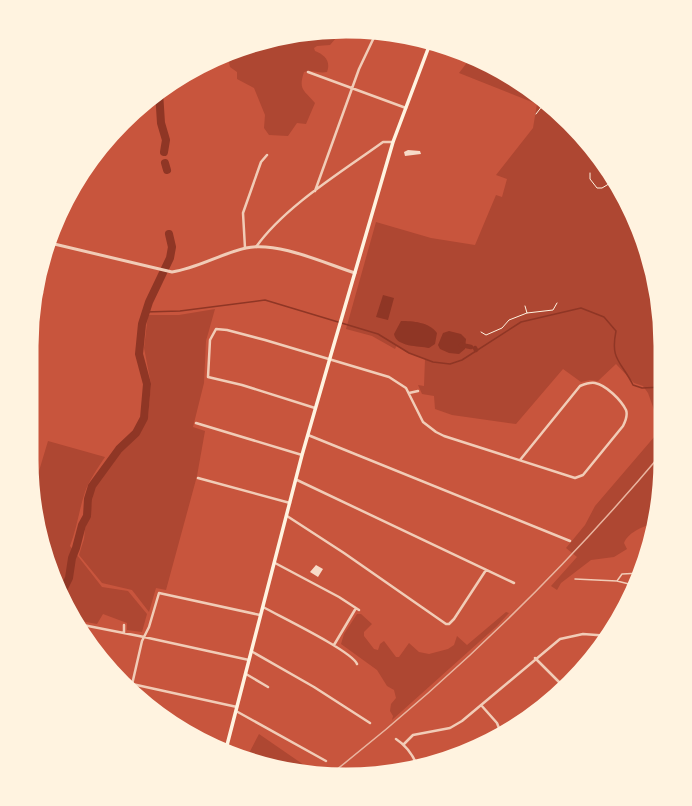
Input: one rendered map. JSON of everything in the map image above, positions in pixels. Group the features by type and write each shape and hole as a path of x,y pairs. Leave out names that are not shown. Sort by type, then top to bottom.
{"main road":[{"path":"228,746 260,615 297,480 302,455 393,142 429,48"}],"street":[{"path":"314,192 359,69 374,38"},
{"path":"308,72 406,108"},
{"path":"256,247 285,215 314,192 383,142 393,142"},
{"path":"245,248 243,214 261,162 267,155"},
{"path":"53,244 168,272 187,269 245,248 273,247 355,273"},
{"path":"316,408 242,385 208,377 210,340 216,329 219,328 330,358 389,377 402,384 409,393 419,416 436,432 520,460 575,478 580,478 623,426 626,419 626,410 614,395 600,385 591,383 580,386 520,460"},
{"path":"409,393 418,391"},
{"path":"196,423 302,455"},
{"path":"308,435 570,541"},
{"path":"198,478 290,503"},
{"path":"297,480 514,583"},
{"path":"287,516 344,553 444,623 449,624 454,619 486,570"},
{"path":"275,563 360,610"},
{"path":"132,684 144,637 159,593 260,615"},
{"path":"263,607 354,658 357,664"},
{"path":"334,646 356,608"},
{"path":"84,625 249,660"},
{"path":"124,625 124,633"},
{"path":"404,744 413,735 450,728 481,705 535,658 560,639 573,635 602,635"},
{"path":"251,651 314,687 370,722"},
{"path":"535,658 560,683"},
{"path":"246,674 268,687"},
{"path":"132,684 237,709 326,761"},
{"path":"481,705 497,723 499,729"},
{"path":"396,739 404,744 416,761"}],"lane":[{"path":"617,581 622,574 634,573"},
{"path":"575,579 617,581 630,584"}],"path":[{"path":"536,114 542,106"},
{"path":"590,173 590,179 597,188 602,188 610,183"},
{"path":"481,332 486,335 495,332 510,320 527,313 553,310 557,303"},
{"path":"525,306 527,313"}],"shaded area":[{"path":"340,36 336,38 330,45 317,46 314,48 315,51 322,54 328,62 327,72 304,72 302,78 303,89 315,103 306,124 297,123 288,136 269,135 264,128 265,115 254,88 237,79 237,72 230,67 228,59 246,52 286,42"},
{"path":"468,61 501,78 535,100 579,142 592,157 614,191 624,209 640,246 650,286 656,346 656,415 648,393 643,386 634,383 616,364 598,381 590,380 581,382 563,369 516,424 452,415 435,409 434,396 422,394 418,385 424,386 425,359 406,352 397,345 395,349 372,336 346,329 376,222 431,238 475,245 496,195 502,197 507,179 496,175 533,128 537,104 459,73"},
{"path":"383,295 394,298 388,320 376,317"},
{"path":"215,309 206,341 204,383 193,427 205,431 197,476 166,590 156,588 149,612 132,590 102,583 79,555 84,539 86,521 91,507 94,487 118,455 140,433 148,417 151,384 144,348 148,315 179,315"},
{"path":"401,321 416,322 430,326 437,333 435,344 429,348 403,344 394,334"},
{"path":"449,331 461,334 466,339 465,349 459,354 449,353 440,349 438,345 443,333"},
{"path":"656,427 655,480 649,524 633,532 626,539 624,543 627,549 614,557 591,560 561,583 557,590 551,586 577,557 566,548 585,525 595,506 655,436"},
{"path":"48,441 105,457 91,478 85,492 70,546 102,587 128,591 147,614 142,632 127,630 127,623 103,614 97,624 82,621 68,597 52,560 42,520 37,478"},
{"path":"506,612 509,613 497,626 392,720 393,716 390,711 391,704 396,698 394,690 387,686 377,670 341,644 344,634 357,614 361,614 372,624 364,632 364,636 374,649 378,650 380,644 384,641 396,657 399,657 409,643 419,652 429,654 448,649 454,645 457,636 467,645"},
{"path":"259,734 307,767 286,764 248,755"}],"building":[{"path":"408,150 420,151 421,154 405,156 404,152"},
{"path":"316,565 323,569 318,577 310,572"}],"waterway":[{"path":"159,98 161,123 166,140 164,152"},
{"path":"165,163 167,170"},
{"path":"64,588 69,578 72,558 82,525 87,516 88,499 92,486 119,449 136,433 144,418 147,384 139,354 142,324 149,302 170,258 172,247 169,234"},
{"path":"145,312 180,311 265,300 378,334 409,353 433,362 450,364 462,360 521,322 581,308 604,317 616,331 614,348 616,355 633,385 642,388 656,387"},
{"path":"461,345 471,347"}],"railway":[{"path":"336,770 420,700 505,622 586,539 656,460"}]}
